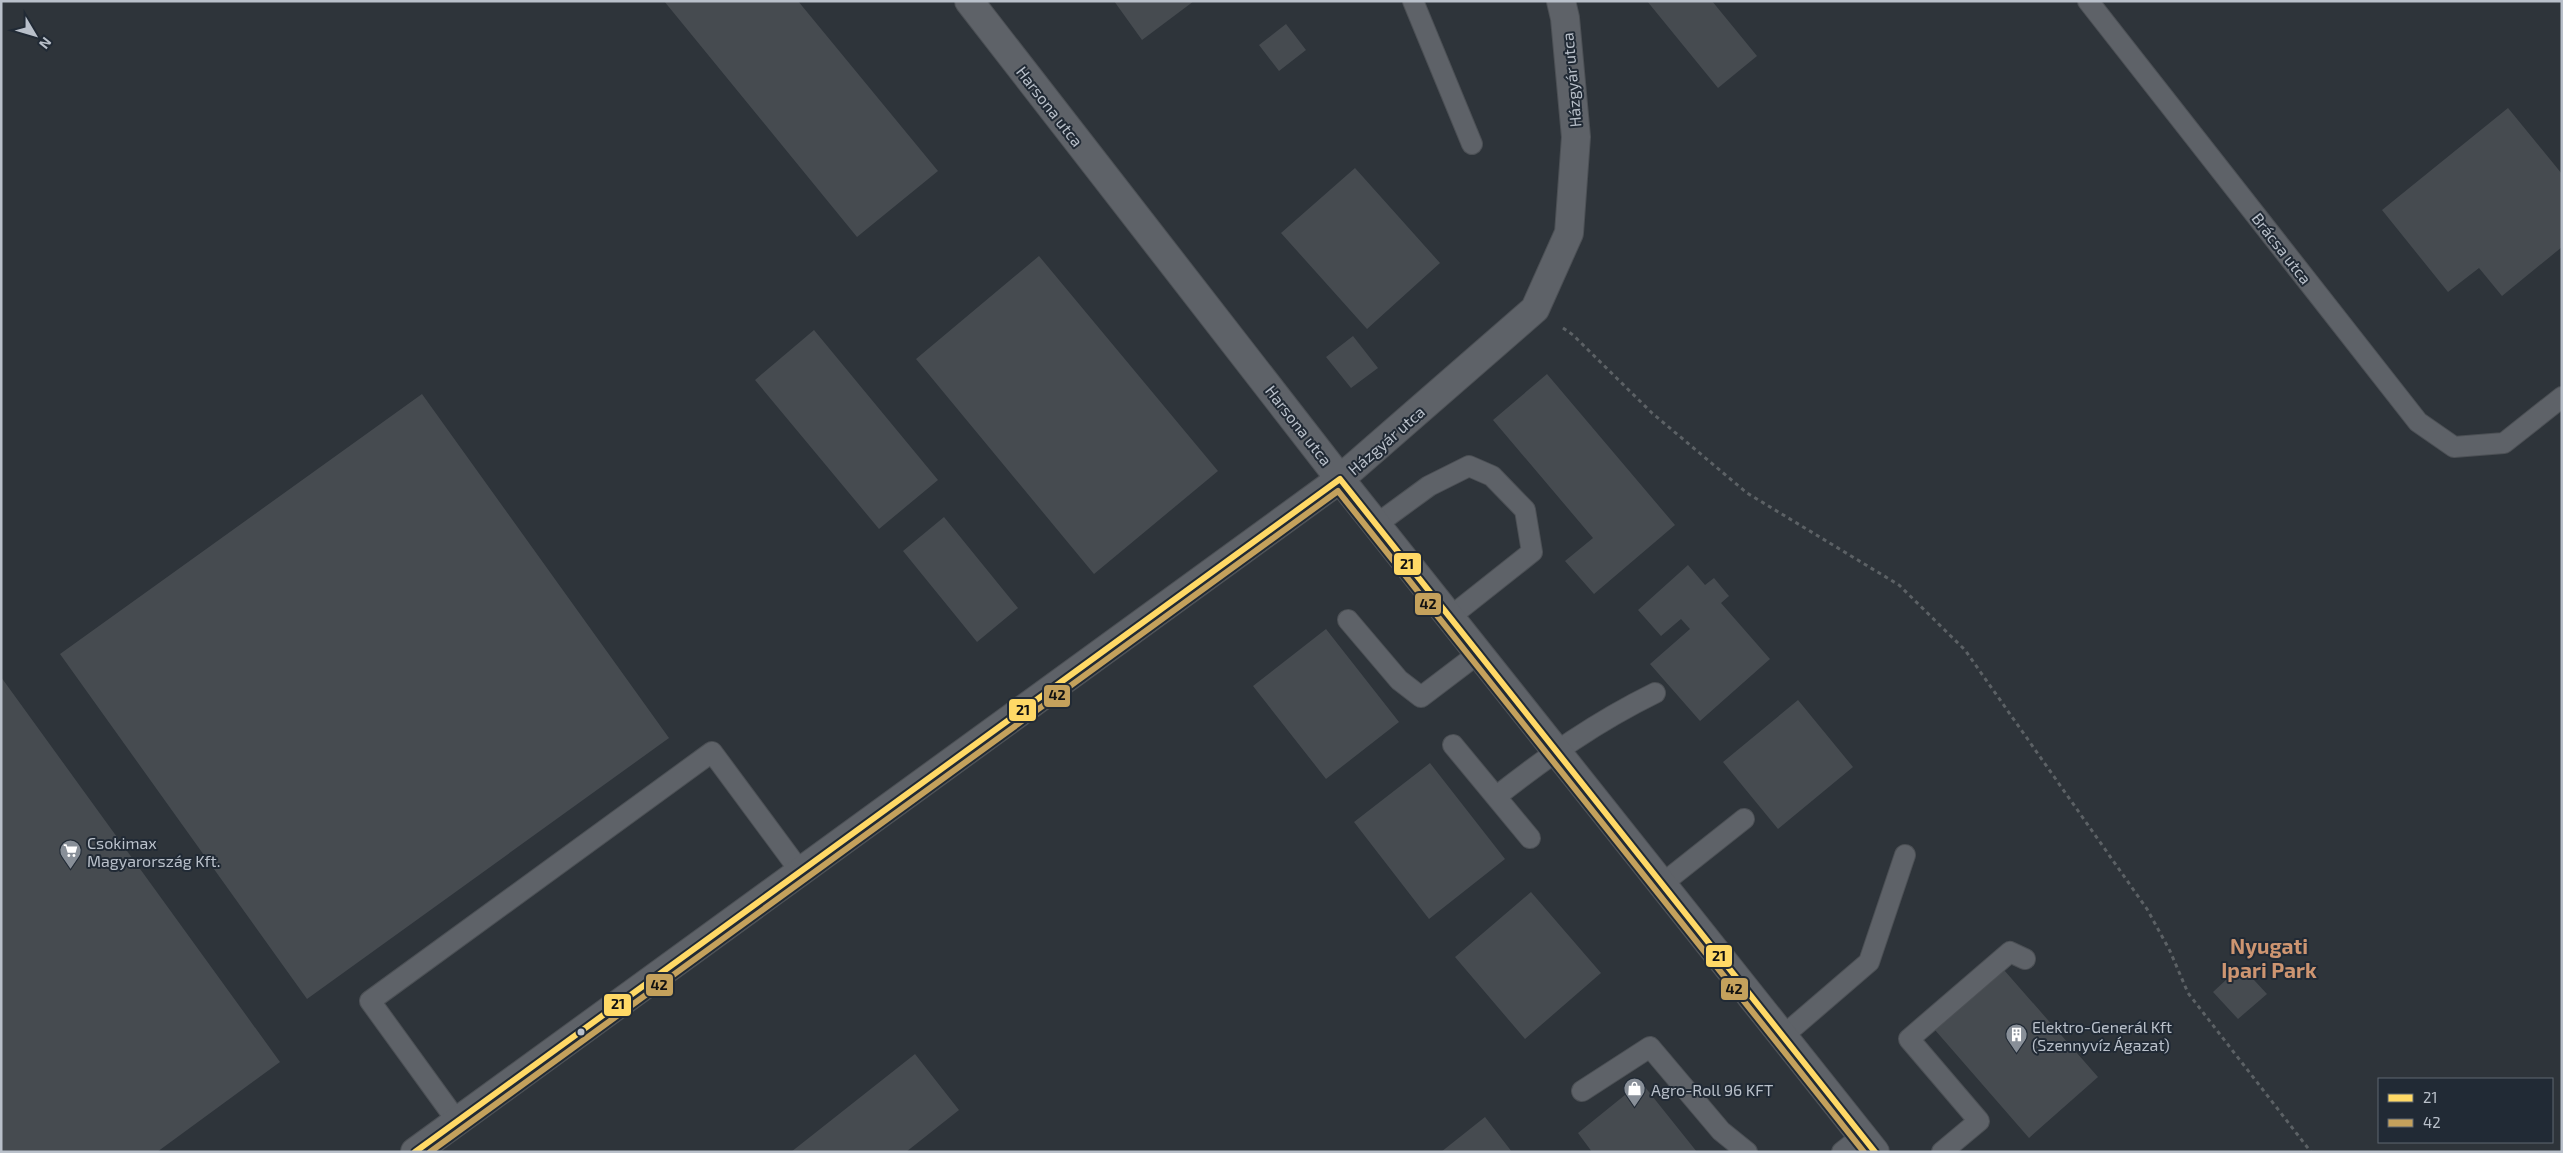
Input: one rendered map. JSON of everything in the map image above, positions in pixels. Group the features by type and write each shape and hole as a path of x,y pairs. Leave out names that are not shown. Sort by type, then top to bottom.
{"street":[{"name":"Harsona utca","path":"969,1 1340,478 1783,1036 1860,1146"},
{"name":"Házgyár utca","path":"414,1152 1340,478 1536,309 1569,233 1576,137 1565,18 1561,1"}],"lane":[{"path":"1413,1 1472,144"},
{"name":"Brácsa utca","path":"2088,1 2418,422 2454,447 2504,443 2562,398"},
{"path":"1377,524 1429,486 1468,466 1492,476 1525,510 1532,552 1450,616"},
{"path":"1348,620 1399,680 1421,696 1479,653"},
{"path":"1497,796 1557,751 1609,716 1655,693"},
{"path":"1453,746 1497,796 1530,838"},
{"path":"457,1121 370,1000 712,752 800,871"},
{"path":"1662,884 1744,819"},
{"path":"1783,1036 1869,962 1905,855"},
{"path":"1942,1152 1979,1122 1909,1039 2010,952 2025,959"},
{"path":"1582,1091 1650,1047 1721,1131 1747,1152"}],"path":[{"path":"1536,309 1574,335 1652,413 1747,493 1899,585 1965,650 2148,909 2170,951 2188,993 2311,1152"}],"building":[{"path":"664,1 798,1 938,171 857,237"},
{"path":"1114,1 1194,1 1142,40"},
{"path":"1647,1 1712,1 1757,56 1718,88"},
{"path":"1286,24 1306,50 1279,71 1259,45"},
{"path":"2508,108 2562,174 2562,247 2502,296 2479,268 2448,292 2382,210"},
{"path":"1355,168 1440,263 1367,329 1281,233"},
{"path":"1039,256 1218,471 1094,574 916,359"},
{"path":"814,330 938,480 879,529 755,380"},
{"path":"1353,336 1378,368 1351,388 1326,357"},
{"path":"1547,374 1675,525 1594,594 1565,561 1593,538 1493,420"},
{"path":"422,394 669,738 307,999 60,654"},
{"path":"944,517 1018,608 977,642 903,551"},
{"path":"1688,565 1705,585 1714,578 1729,596 1721,603 1770,659 1700,721 1650,664 1690,629 1681,619 1661,636 1638,610"},
{"path":"1326,629 1399,722 1326,779 1253,686"},
{"name":"Csokimax Magyarország Kft.","path":"1,677 280,1062 157,1152 1,1152"},
{"path":"1798,700 1853,767 1778,829 1723,762"},
{"path":"1430,763 1505,859 1429,919 1354,822"},
{"path":"1531,892 1601,973 1525,1039 1455,957"},
{"path":"2241,966 2267,994 2238,1019 2213,992"},
{"name":"Elektro-Generál Kft (Szennyvíz Ágazat)","path":"2004,970 2098,1077 2029,1138 1935,1030"},
{"path":"915,1054 959,1110 906,1152 791,1152"},
{"name":"Agro-Roll 96 KFT","path":"1641,1082 1697,1152 1592,1152 1578,1133"},
{"path":"1485,1117 1512,1152 1441,1152"}],"transit line":[{"name":"21","path":"415,1152 1340,479 1875,1152"},
{"name":"42","path":"430,1152 1338,491 1864,1152"}],"place":[{"name":"Csokimax Magyarország Kft.","path":"71,870"},
{"name":"Elektro-Generál Kft (Szennyvíz Ágazat)","path":"2016,1054"},
{"name":"Agro-Roll 96 KFT","path":"1635,1108"}],"district":[{"name":"Nyugati Ipari Park","path":"2269,957"}]}
